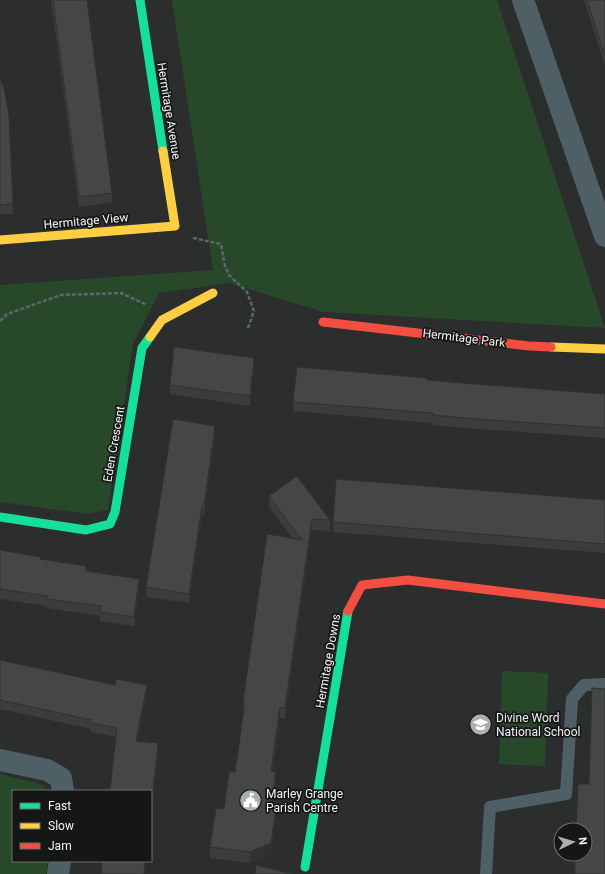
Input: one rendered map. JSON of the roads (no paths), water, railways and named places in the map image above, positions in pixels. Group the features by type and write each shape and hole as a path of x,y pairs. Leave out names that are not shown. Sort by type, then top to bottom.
{"street":[{"name":"Hermitage Avenue","path":"140,0 175,226"},
{"path":"523,0 605,236"},
{"name":"Hermitage View","path":"0,240 175,226"},
{"name":"Eden Crescent","path":"0,517 86,530 110,524 116,504 142,348 162,320 213,293"},
{"name":"Hermitage Park","path":"323,322 529,346 605,348"},
{"name":"Hermitage Downs","path":"305,867 348,611 362,585 408,580 605,604"},
{"path":"0,760 47,770 61,778 63,790"},
{"path":"58,874 60,862"}],"lane":[{"path":"486,874 490,807 566,794 572,699 584,685 605,684"}],"place":[{"name":"Divine Word National School","path":"481,725"},
{"name":"Marley Grange Parish Centre","path":"250,801"}]}
